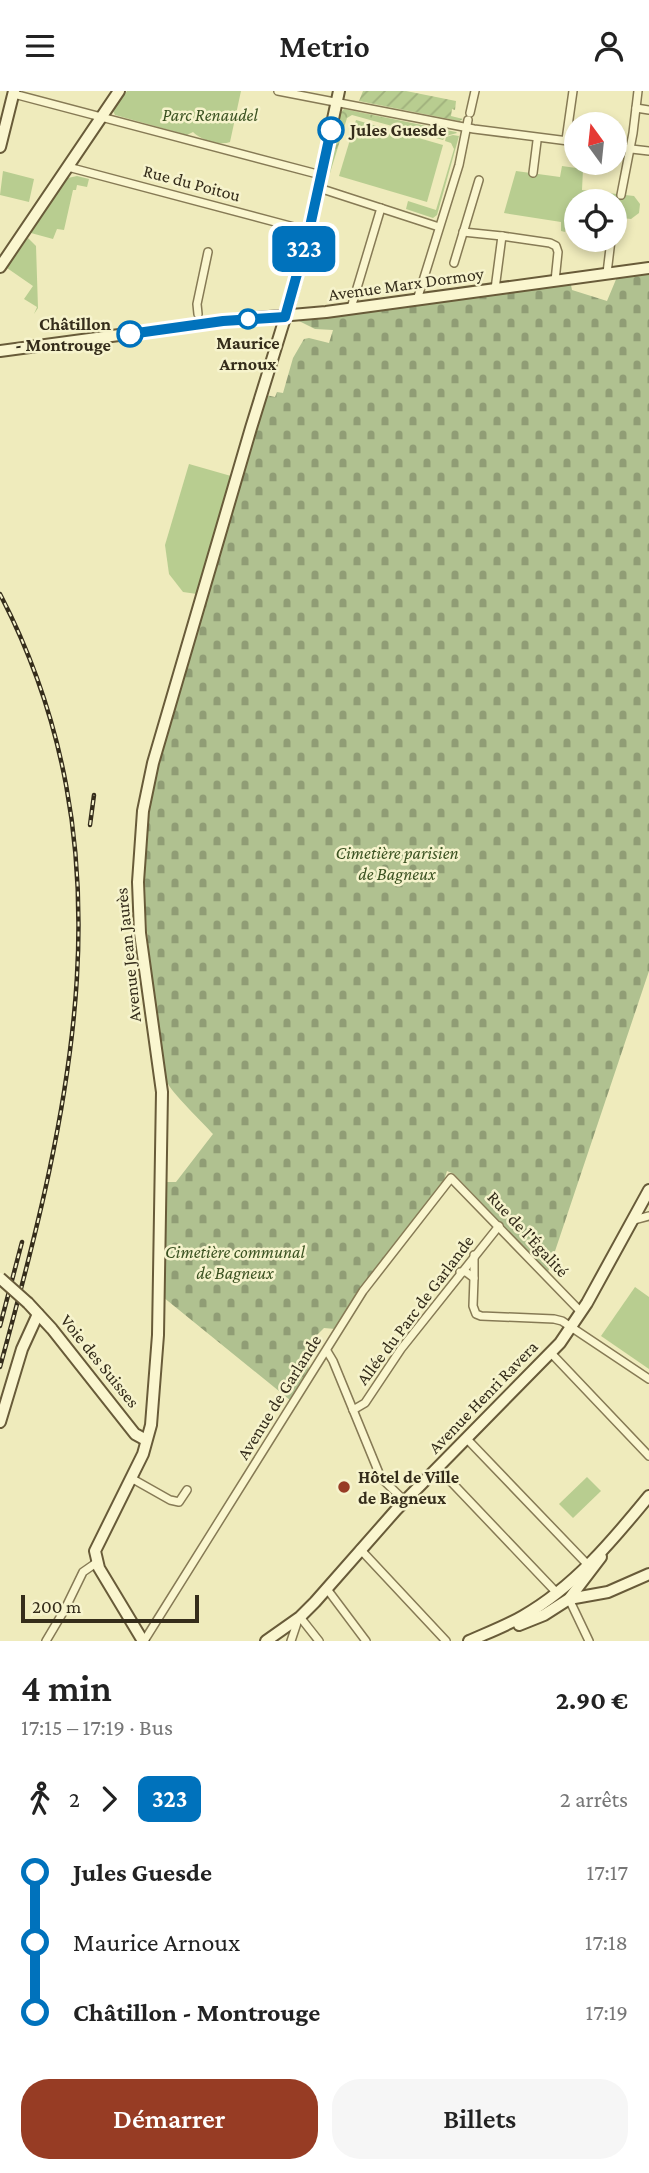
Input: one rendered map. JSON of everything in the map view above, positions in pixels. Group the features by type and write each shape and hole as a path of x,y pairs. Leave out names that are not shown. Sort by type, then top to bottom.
{"street":[{"path":"0,267 119,91"},
{"path":"278,91 337,96 564,140"},
{"path":"417,300 458,165 475,91"},
{"path":"569,112 572,91"},
{"path":"622,189 638,91"},
{"path":"0,147 14,92 321,175"},
{"name":"Avenue Jean Jaurès","path":"96,1563 96,1551 143,1454 151,1425 158,1335 162,1092 140,933 138,860 143,811 153,763 309,231 337,96"},
{"path":"636,108 649,110"},
{"path":"533,173 537,141"},
{"path":"629,149 649,151"},
{"name":"Rue du Poitou","path":"68,167 309,231"},
{"path":"454,263 479,180"},
{"path":"319,188 439,227"},
{"path":"351,309 381,208"},
{"path":"463,232 556,246 558,252 555,281"},
{"path":"495,289 502,236"},
{"path":"198,314 197,304 208,252"},
{"path":"607,273 610,252"},
{"name":"Avenue Marx Dormoy","path":"0,351 223,321 351,309 649,268"},
{"name":"Rue de l'Égalité","path":"451,1178 581,1313"},
{"name":"Avenue de Garlande","path":"144,1641 367,1285 451,1178"},
{"name":"Avenue Henri Ravera","path":"291,1640 300,1616 327,1589 360,1549 551,1353 581,1313 649,1190"},
{"path":"634,1220 649,1216"},
{"name":"Allée du Parc de Garlande","path":"353,1410 365,1403 401,1349 499,1226"},
{"path":"474,1255 473,1306 476,1314 481,1317 554,1319 571,1327 649,1379"},
{"path":"460,1272 466,1272 474,1278"},
{"name":"Voie des Suisses","path":"0,1278 38,1314 135,1434 146,1440"},
{"path":"0,1422 19,1359 38,1314"},
{"path":"327,1351 381,1478 405,1501"},
{"path":"551,1353 649,1456"},
{"path":"467,1439 587,1564"},
{"path":"438,1468 569,1599 589,1641"},
{"path":"131,1478 143,1482 170,1500 179,1502 187,1490"},
{"path":"469,1641 522,1617 581,1577 649,1496"},
{"path":"569,1599 587,1564 606,1548"},
{"path":"360,1549 446,1641"},
{"path":"46,1641 83,1572 96,1563 144,1641"},
{"path":"485,1641 544,1615 569,1599 614,1590 649,1574"},
{"path":"581,1577 614,1590"},
{"path":"327,1589 366,1641"},
{"path":"266,1641 300,1616 319,1641"},
{"path":"281,1630 291,1640"}],"green space":[{"name":"Parc Renaudel","path":"127,91 241,91 230,142 215,142 193,132 187,135 115,115 113,111"},
{"path":"363,91 406,91 456,101 451,116 463,119 459,121 359,101"},
{"path":"344,109 457,133 446,136 443,140 352,115 347,118 330,173 328,172 341,112"},
{"path":"356,120 443,145 427,202 339,176"},
{"path":"459,136 437,215 433,218 406,209 408,201 436,210 454,149 451,143 445,141 446,137"},
{"path":"562,166 564,175 583,175 582,189 564,189 564,232 561,231 561,222 504,213 516,171 560,177"},
{"path":"3,171 34,179 29,202 0,195"},
{"path":"77,176 89,179 87,187 77,185 76,190 73,190 64,230 57,229 53,239 31,233 68,178"},
{"path":"627,195 634,196 640,204 639,213 631,219 627,219"},
{"path":"28,238 36,246 38,308 34,314 37,307 24,299 33,286 7,268"},
{"name":"Cimetière parisien de Bagneux","path":"649,273 649,971 548,1272 454,1174 447,1171 444,1181 359,1292 335,1329 324,1328 305,1347 309,1371 290,1400 163,1297 166,1182 176,1182 213,1134 175,1093 165,1077 149,955 145,897 147,838 156,774 266,395 275,397 277,392 283,393 293,358 304,339 329,343 333,330 315,329 299,321 568,284 572,290 607,301 617,277"},
{"path":"189,464 231,476 197,594 183,592 169,574 165,545"},
{"path":"635,1287 649,1297 649,1369 601,1336"},
{"path":"587,1477 601,1491 573,1518 559,1504"}],"railway":[{"path":"0,594 41,690 66,786 77,882 77,978 67,1075 49,1172 0,1367"},
{"path":"90,825 94,795"},
{"path":"0,1326 22,1242"}],"bus line":[{"name":"323","path":"130,334 223,321 285,317 309,231 331,130"}],"place":[{"name":"Jules Guesde","path":"331,130"},
{"name":"Maurice Arnoux","path":"248,319"},
{"name":"Châtillon - Montrouge","path":"130,334"},
{"name":"Hôtel de Ville de Bagneux","path":"344,1487"}],"park label":[{"name":"Cimetière communal de Bagneux","path":"235,1262"}]}
